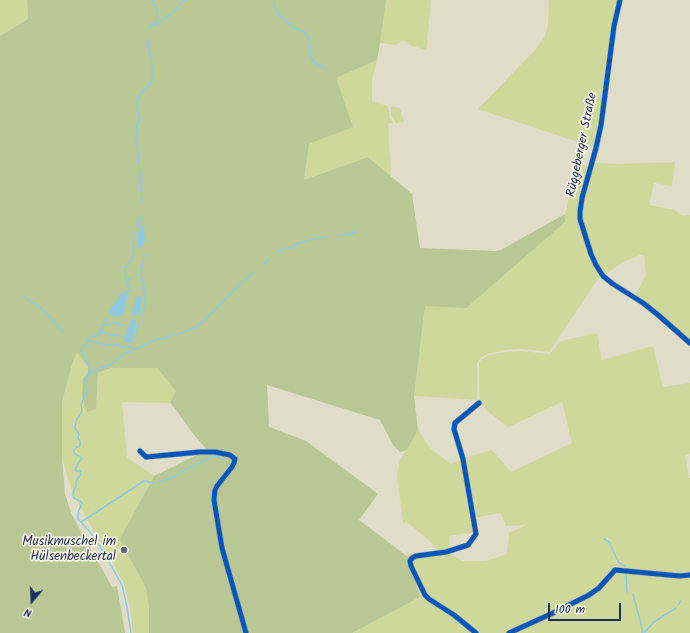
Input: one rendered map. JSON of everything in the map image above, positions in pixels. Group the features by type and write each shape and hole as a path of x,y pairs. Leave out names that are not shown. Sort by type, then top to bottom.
{"street":[{"name":"Rüggeberger Straße","path":"620,0 614,26 601,125 582,198 580,219 591,254 603,276 643,303 690,343"},
{"path":"476,633 454,615 425,595 410,566 410,561 416,556 446,552 468,545 476,534 463,459 454,429 455,423 479,403"},
{"path":"140,451 146,457 216,452 230,455 235,459 232,467 217,486 214,500 222,548 246,633"},
{"path":"509,633 553,614 589,596 599,588 615,570 690,575"}],"green space":[{"path":"0,0 27,0 28,19 0,36"},
{"path":"27,0 386,0 377,60 336,78 353,127 309,144 304,180 368,157 412,194 420,248 501,250 565,214 565,222 466,308 425,306 414,396 418,430 407,450 400,452 393,445 380,420 267,385 269,427 306,441 378,494 359,520 408,557 420,597 352,633 149,633 149,609 146,588 120,540 154,476 207,450 170,403 176,391 157,368 111,368 98,373 96,409 87,412 82,396 83,378 88,372 88,367 77,352 73,361 62,402 62,458 65,494 72,515 112,587 117,586 125,633 0,633 0,36 28,19"},
{"path":"386,0 431,0 426,50 402,41 396,45 380,43"},
{"path":"549,0 618,0 612,26 600,115 593,147 478,109 535,50 544,38 548,26"},
{"path":"377,60 372,80 372,101 388,106 390,118 393,123 388,124 391,176 368,157 304,180 309,144 352,127 335,78"},
{"path":"391,106 400,108 404,122 396,123 391,115"},
{"path":"675,162 672,186 654,183 649,205 674,210 682,216 690,215 690,340 657,311 635,296 646,275 644,256 640,255 623,262 606,274 598,265 588,241 582,211 594,163 617,164"},
{"path":"578,163 588,167 578,208 578,217 585,244 594,267 600,276 549,352 523,349 505,350 488,354 481,358 477,363 477,400 414,396 425,306 565,222 565,214"},
{"path":"597,333 602,360 653,346 663,387 690,383 690,454 685,455 690,478 690,633 352,633 420,597 407,551 410,556 414,558 436,555 433,544 407,522 403,523 397,476 400,459 407,450 418,430 430,448 451,464 462,459 475,532 449,536 450,553 462,561 486,561 507,554 509,533 526,525 506,526 501,513 473,518 464,458 492,450 511,472 572,443 562,402 508,427 488,412 480,402 479,363 482,359 489,355 506,352 523,351 550,354 561,341"},
{"path":"77,352 88,367 88,372 83,378 96,409 98,373 111,368 158,368 177,392 170,403 122,402 127,457 154,476 120,540 146,588 149,609 149,633 133,633 130,607 124,584 73,494 62,458 62,402 73,361"}],"water":[{"path":"143,225 145,240 142,247 139,249 137,244 139,232"},
{"path":"125,291 128,292 124,314 119,317 112,316 109,313 109,310 120,295"},
{"path":"139,296 142,299 140,311 138,315 133,315 132,312 136,298"},
{"path":"134,319 136,322 132,342 126,342 124,340 125,337 131,320"}],"waterway":[{"path":"149,29 157,19 157,11 152,0"},
{"path":"153,24 156,25 159,23 174,12 182,1 187,0"},
{"path":"274,0 274,5 279,14 293,28 304,32 307,35 311,45 310,56 314,62 326,69"},
{"path":"142,203 141,178 136,139 137,124 140,118 137,102 140,94 152,80 152,63 148,44 149,40"},
{"path":"141,216 143,221"},
{"path":"128,292 130,291 130,288 126,280 125,268 133,256 133,240 138,229 139,218 141,216"},
{"path":"338,236 351,234 357,231"},
{"path":"277,251 292,247 308,240 328,237"},
{"path":"142,315 145,302 144,285 141,278 144,254"},
{"path":"264,263 269,260"},
{"path":"88,341 107,345 114,344 122,347 128,346 134,349 149,342 168,338 172,334 179,334 196,327 254,272"},
{"path":"127,280 132,278"},
{"path":"24,297 43,310 64,333"},
{"path":"105,554 90,532 78,519 79,510 82,503 74,498 73,493 76,486 76,481 81,474 80,471 75,470 82,458 75,454 74,451 76,447 79,447 80,445 78,438 79,434 75,428 77,419 82,410 81,405 86,393 85,382 90,369 81,350 87,344 87,340 89,338 92,336 97,336 107,318"},
{"path":"132,338 135,337 140,321"},
{"path":"104,325 116,323 123,326"},
{"path":"99,334 104,333 125,337"},
{"path":"89,373 110,365 127,352 132,352"},
{"path":"159,482 174,477 186,469 209,458 217,457 223,459"},
{"path":"81,522 144,481 154,483"},
{"path":"604,539 609,542 619,563 625,566"},
{"path":"109,562 122,585 131,633"},
{"path":"626,575 627,592"},
{"path":"633,594 642,633"},
{"path":"678,605 681,601"},
{"path":"644,633 654,622 676,608"}],"cycle path":[{"path":"620,0 614,26 601,125 582,198 580,219 591,254 603,276 643,303 690,343"},
{"path":"476,633 454,615 425,595 410,561 416,556 446,552 468,545 476,534 463,459 454,429 455,423 479,403"},
{"path":"140,451 146,457 215,452 230,455 235,459 232,467 217,486 214,500 222,548 246,633"},
{"path":"509,633 589,595 599,588 615,570 680,576 690,575"}],"place":[{"name":"Musikmuschel im Hülsenbeckertal","path":"124,550"}]}
